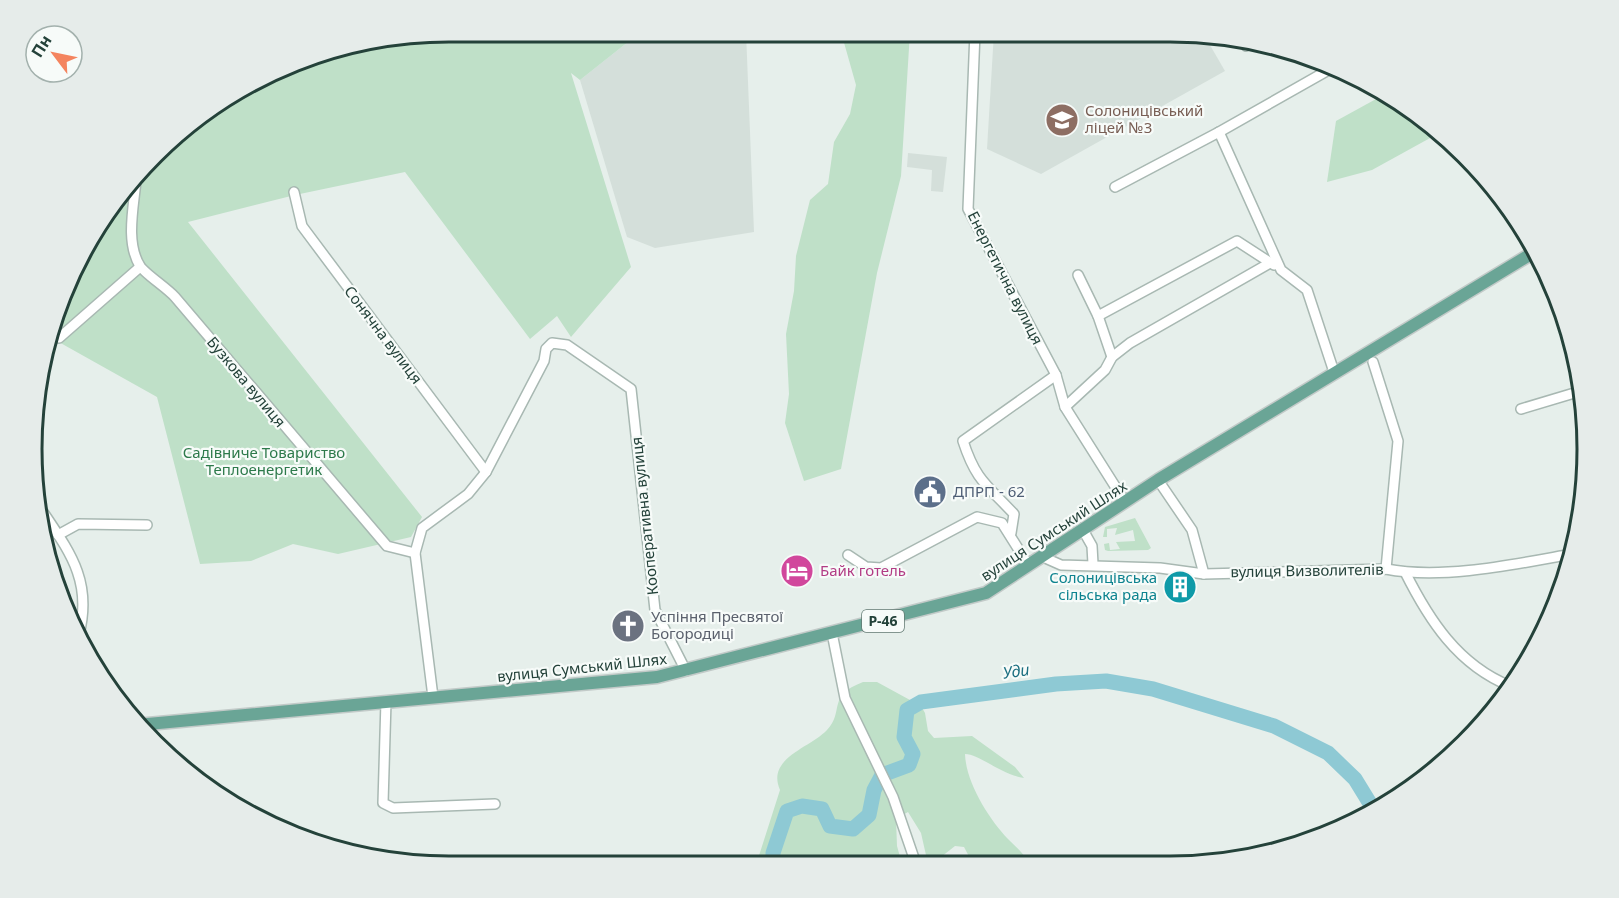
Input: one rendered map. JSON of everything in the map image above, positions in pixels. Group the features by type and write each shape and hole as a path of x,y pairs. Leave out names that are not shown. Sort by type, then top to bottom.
{"main road":[{"name":"вулиця Сумський Шлях","path":"149,724 657,678 986,594 1158,480 1528,256"}],"street":[{"name":"Енергетична вулиця","path":"975,42 968,209 1056,375 1065,407 1125,502"},
{"path":"1115,187 1324,72"},
{"path":"1219,132 1281,270"},
{"path":"59,338 140,267 133,246 136,190"},
{"name":"Сонячна вулиця","path":"294,192 302,226 486,472"},
{"path":"1098,316 1237,241 1308,290 1334,372"},
{"path":"1065,407 1106,370 1112,357 1130,343 1270,263"},
{"name":"Бузкова вулиця","path":"140,267 176,297 387,546 415,553"},
{"path":"1078,275 1098,316 1112,357"},
{"name":"Кооперативна вулиця","path":"486,472 544,361 546,349 552,343 567,345 631,390 655,610 686,671"},
{"path":"1373,362 1398,441 1399,454 1389,524 1386,569"},
{"path":"1011,533 1014,514 992,490 985,487 972,467 963,441 1056,375"},
{"path":"1521,409 1573,393"},
{"path":"433,697 415,553 422,528 468,494 486,472"},
{"path":"1158,480 1192,530 1204,574"},
{"path":"848,555 866,567 881,568 977,517 1002,523 1011,533 1029,566"},
{"path":"49,521 75,562 83,588 81,623"},
{"path":"58,535 78,524 147,525"},
{"path":"1083,530 1092,546 1093,564"},
{"name":"вулиця Визволителів","path":"1043,557 1060,565 1093,564 1204,574 1386,569 1405,572 1501,567 1562,556"},
{"path":"1405,572 1425,611 1448,642 1466,660 1491,679 1502,683"},
{"path":"832,633 842,690 893,797 913,856"},
{"path":"386,701 383,803 393,808 495,804"}],"shaded area":[{"path":"628,42 746,42 754,232 655,248 627,237 580,80"},
{"name":"Солоницівський ліцей №3","path":"993,42 1209,44 1225,71 1041,174 987,149"},
{"path":"908,153 947,157 943,192 931,191 932,170 907,167"}],"green space":[{"name":"Садівниче Товариство Теплоенергетик","path":"449,42 628,42 580,80 571,73 631,267 571,337 557,316 530,339 405,172 295,195 188,222 422,517 411,537 338,554 293,544 251,561 200,564 157,397 57,341 73,293 97,245 111,223 126,201 161,161 201,126 245,97 293,73 370,50 396,45"},
{"path":"844,42 909,42 901,176 877,273 841,469 804,481 785,423 789,394 786,334 794,291 796,256 810,200 828,184 834,142 850,114 856,85"},
{"path":"1377,99 1431,137 1372,170 1327,182 1336,121"},
{"path":"1135,518 1151,548 1148,550 1108,551 1105,550 1104,544 1109,543 1110,550 1120,549 1116,542 1135,541 1133,530 1115,535 1117,528 1107,529 1107,537 1103,537 1105,527"},
{"path":"863,682 877,682 921,706 925,713 928,731 934,738 972,736 1015,767 1024,778 965,754 969,777 980,800 993,821 1024,856 969,856 964,847 955,846 942,856 926,856 921,833 908,812 896,819 900,856 759,856 780,790 777,779 779,770 792,755 827,730 835,716 840,698 852,687"}],"waterway":[{"name":"Уди","path":"773,856 787,811 802,806 822,809 830,826 853,829 869,815 874,790 882,775 909,765 913,754 904,737 907,710 921,702 1056,684 1106,681 1153,689 1274,726 1328,753 1355,779 1370,803"}],"place":[{"name":"Солоницівський ліцей №3","path":"1062,120"},
{"name":"ДПРП - 62","path":"930,492"},
{"name":"Байк готель","path":"797,571"},
{"name":"Солоницівська сільська рада","path":"1180,587"},
{"name":"Успіння Пресвятої Богородиці","path":"628,626"}]}
